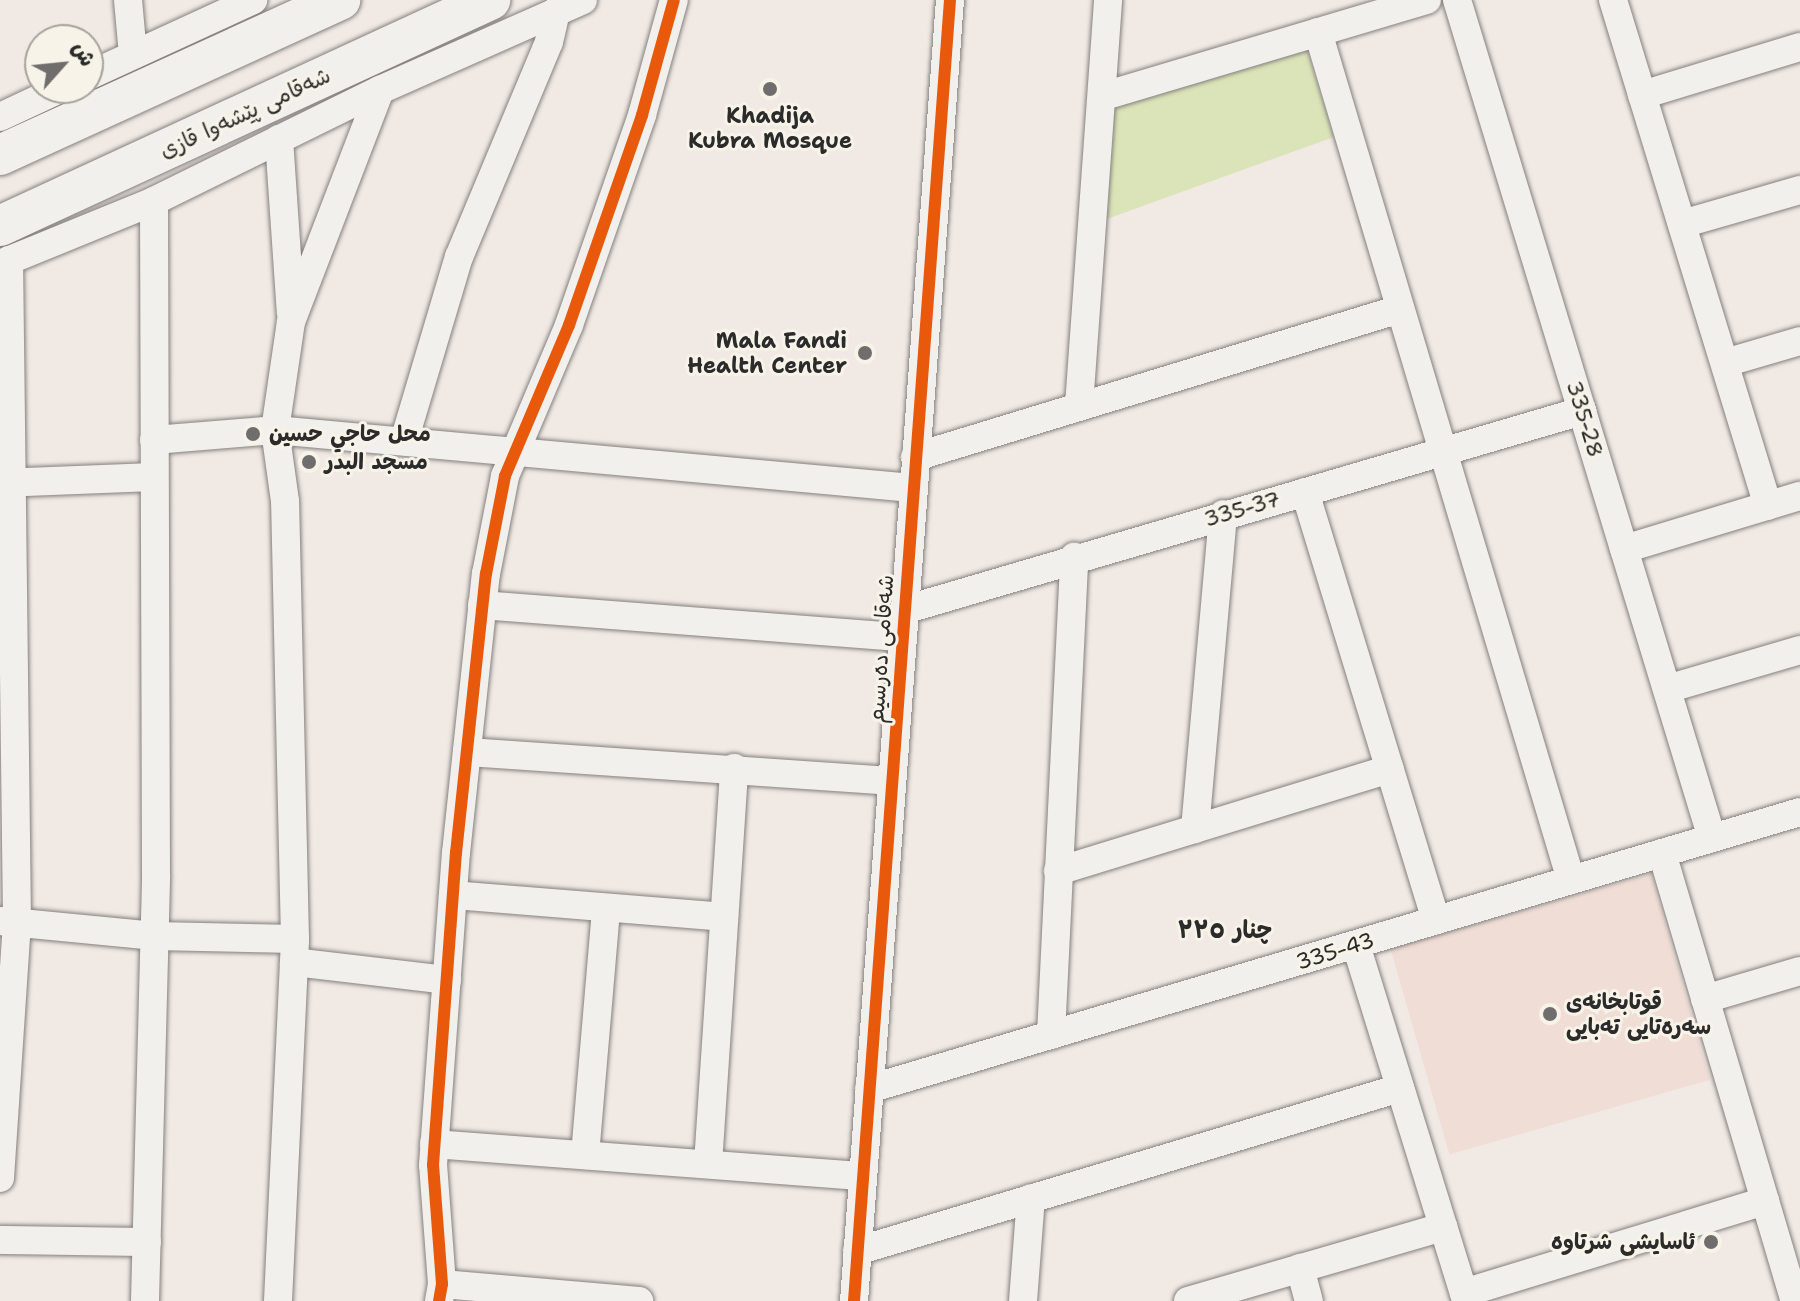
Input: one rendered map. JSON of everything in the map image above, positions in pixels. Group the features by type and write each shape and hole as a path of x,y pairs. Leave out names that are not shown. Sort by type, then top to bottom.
{"highway":[{"path":"0,155 340,0"},
{"name":"شەقامی پێشەوا قازی","path":"3,250 490,0"}],"street":[{"path":"128,0 133,55"},
{"path":"104,69 253,0"},
{"path":"0,1178 8,922 3,250 154,201 380,90 583,0"},
{"path":"639,1301 440,1292 434,1144 453,895 482,605 505,476 569,325 642,115 674,0"},
{"name":"شەقامی دەرسیم","path":"854,1301 950,0"},
{"path":"1079,406 1104,96 1108,0"},
{"path":"1104,96 1427,0"},
{"name":"335-28","path":"1457,0 1712,838"},
{"path":"1613,0 1768,506"},
{"path":"404,441 459,257 538,69 556,11"},
{"path":"1318,32 1571,880"},
{"path":"1642,95 1800,47"},
{"path":"291,322 380,90"},
{"path":"0,117 28,104"},
{"path":"278,1301 294,950 285,501 275,430 291,322 279,139"},
{"path":"1682,224 1800,190"},
{"path":"145,1301 155,936 154,201"},
{"path":"915,457 1400,309"},
{"path":"1725,363 1800,341"},
{"name":"335-37","path":"903,623 1074,557 1582,411"},
{"path":"154,440 275,430 912,488"},
{"path":"4,482 154,477"},
{"path":"1305,492 1436,920"},
{"path":"1624,549 1800,496"},
{"path":"1195,829 1223,514"},
{"path":"1051,1035 1074,557"},
{"path":"482,605 903,623"},
{"path":"1667,689 1800,650"},
{"path":"467,752 891,781"},
{"path":"708,1164 734,768"},
{"path":"1058,871 1390,769"},
{"name":"335-43","path":"869,1089 1800,812"},
{"path":"1662,853 1795,1301"},
{"path":"453,895 724,917"},
{"path":"585,1155 606,908"},
{"path":"8,922 294,950 447,980"},
{"path":"1356,945 1465,1297 1765,1201"},
{"path":"1705,999 1800,971"},
{"path":"857,1251 1400,1088"},
{"path":"434,1144 863,1176"},
{"path":"1023,1301 1031,1198"},
{"path":"1188,1301 1443,1227"},
{"path":"0,1240 147,1242"},
{"path":"1300,1268 1309,1301"}],"shaded area":[{"name":"قوتابخانەی سەرەتایی تەبایی","path":"1651,874 1710,1080 1449,1154 1390,949"}],"green space":[{"path":"1306,47 1334,137 1104,220 1113,106"}],"cycle path":[{"path":"439,1301 442,1284 433,1165 456,853 486,574 505,476 569,325 642,115 674,0"},
{"path":"854,1301 950,0"}],"place":[{"name":"Khadija Kubra Mosque","path":"770,89"},
{"name":"Mala Fandi Health Center","path":"865,353"},
{"name":"محل حاجي حسین","path":"253,434"},
{"name":"مسجد البدر","path":"309,462"},
{"name":"قوتابخانەی سەرەتایی تەبایی","path":"1550,1014"},
{"name":"ئاسایشی شرتاوە","path":"1711,1242"}],"district":[{"name":"چنار ٣٣٥","path":"1225,931"}]}
